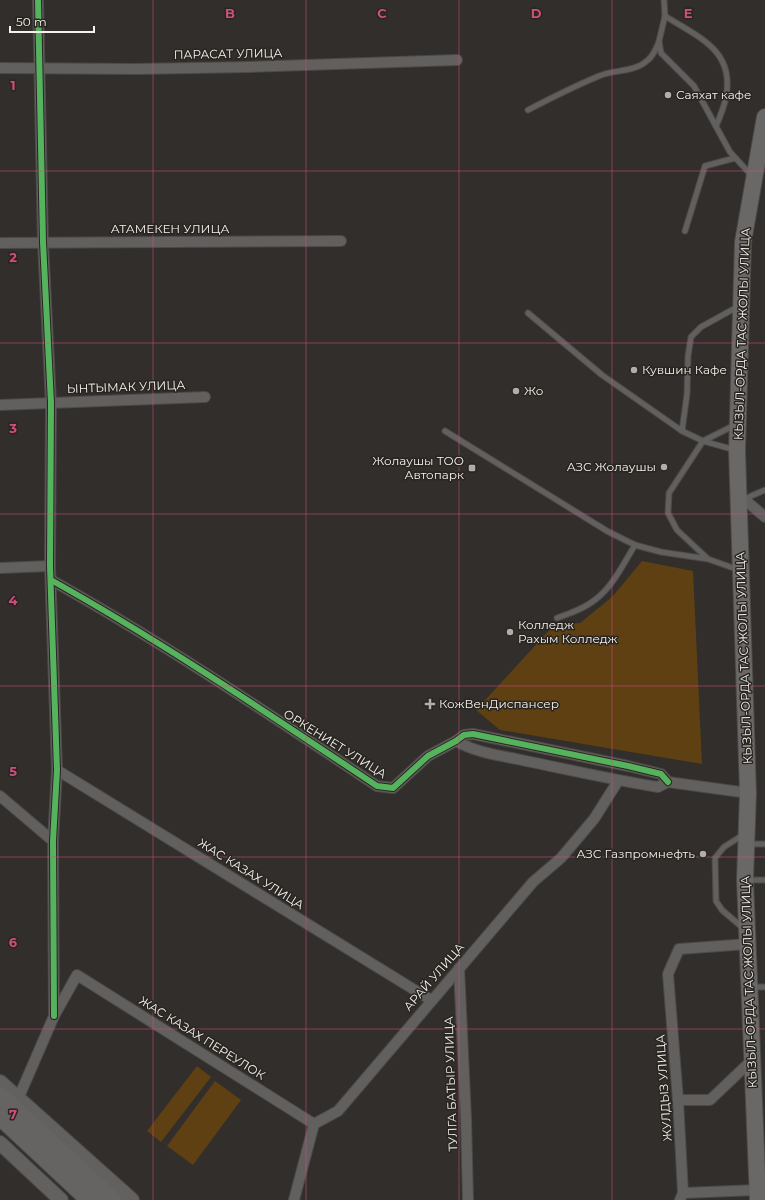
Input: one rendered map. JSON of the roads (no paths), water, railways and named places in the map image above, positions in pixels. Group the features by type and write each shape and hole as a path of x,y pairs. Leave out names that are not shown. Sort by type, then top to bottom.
{"highway":[{"path":"0,1096 112,1200"},
{"path":"0,1116 90,1200"}],"main road":[{"name":"КЫЗЫЛ-ОРДА ТАС ЖОЛЫ УЛИЦА","path":"757,1195 751,1061 757,987 747,938 745,880 748,793 742,571 742,497 737,451 737,424 743,242 754,178 762,155 765,117"},
{"path":"0,1082 132,1200"},
{"path":"0,1143 61,1200"}],"street":[{"path":"18,1099 54,1016 53,841 57,770 52,673 50,566 51,403 44,242 38,0"},
{"name":"ПАРАСАТ УЛИЦА","path":"0,68 136,69 457,60"},
{"name":"АТАМЕКЕН УЛИЦА","path":"0,243 341,241"},
{"name":"ЫНТЫМАК УЛИЦА","path":"0,405 205,397"},
{"path":"742,497 765,517"},
{"path":"0,568 50,566"},
{"name":"ОРКЕНИЕТ УЛИЦА","path":"51,580 115,616 179,656 377,786 393,788 428,756 464,735 479,734 661,774 668,782"},
{"name":"ОРКЕНИЕТ УЛИЦА","path":"456,741 494,754 618,781 658,787 668,782 748,793"},
{"name":"ЖАС КАЗАХ УЛИЦА","path":"57,770 431,1000"},
{"name":"АРАЙ УЛИЦА","path":"314,1124 338,1111 533,882 561,858 594,819 618,781"},
{"path":"0,796 53,841"},
{"name":"ЖУЛДЫЗ УЛИЦА","path":"682,1197 678,1100 668,974 679,949 747,938"},
{"name":"ТУЛГА БАТЫР УЛИЦА","path":"459,968 468,1200"},
{"name":"ЖАС КАЗАХ ПЕРЕУЛОК","path":"54,1016 77,975 314,1124"},
{"path":"678,1100 710,1100 751,1061"},
{"path":"294,1200 314,1124"},
{"path":"682,1197 757,1195"}],"lane":[{"path":"528,110 599,76 612,72 630,70 648,61 654,54 659,41 665,16 664,0"},
{"path":"665,16 711,45 726,64 726,96 716,126"},
{"path":"659,41 661,53 694,86 730,152 754,178"},
{"path":"685,231 705,166 735,158"},
{"path":"682,431 687,394 688,356 691,337 712,319 741,305"},
{"path":"528,313 602,375 682,431 703,441 737,451"},
{"path":"708,559 677,530 668,514 669,493 703,441 737,424"},
{"path":"445,432 607,531 635,545 661,552 708,559 742,571"},
{"path":"742,497 751,496 765,490"},
{"path":"557,618 582,608 597,598 620,571 635,545"},
{"path":"747,938 716,901 715,858 724,847 746,838 765,844"},
{"path":"745,880 765,880"}],"place":[{"name":"Саяхат кафе","path":"668,95"},
{"name":"Кувшин Кафе","path":"634,370"},
{"name":"Жо","path":"516,391"},
{"name":"АЗС Жолаушы","path":"664,467"},
{"name":"Жолаушы ТОО Автопарк","path":"472,468"},
{"name":"Колледж Рахым Колледж","path":"510,632"},
{"name":"КожВенДиспансер","path":"430,704"},
{"name":"АЗС Газпромнефть","path":"703,854"}]}
